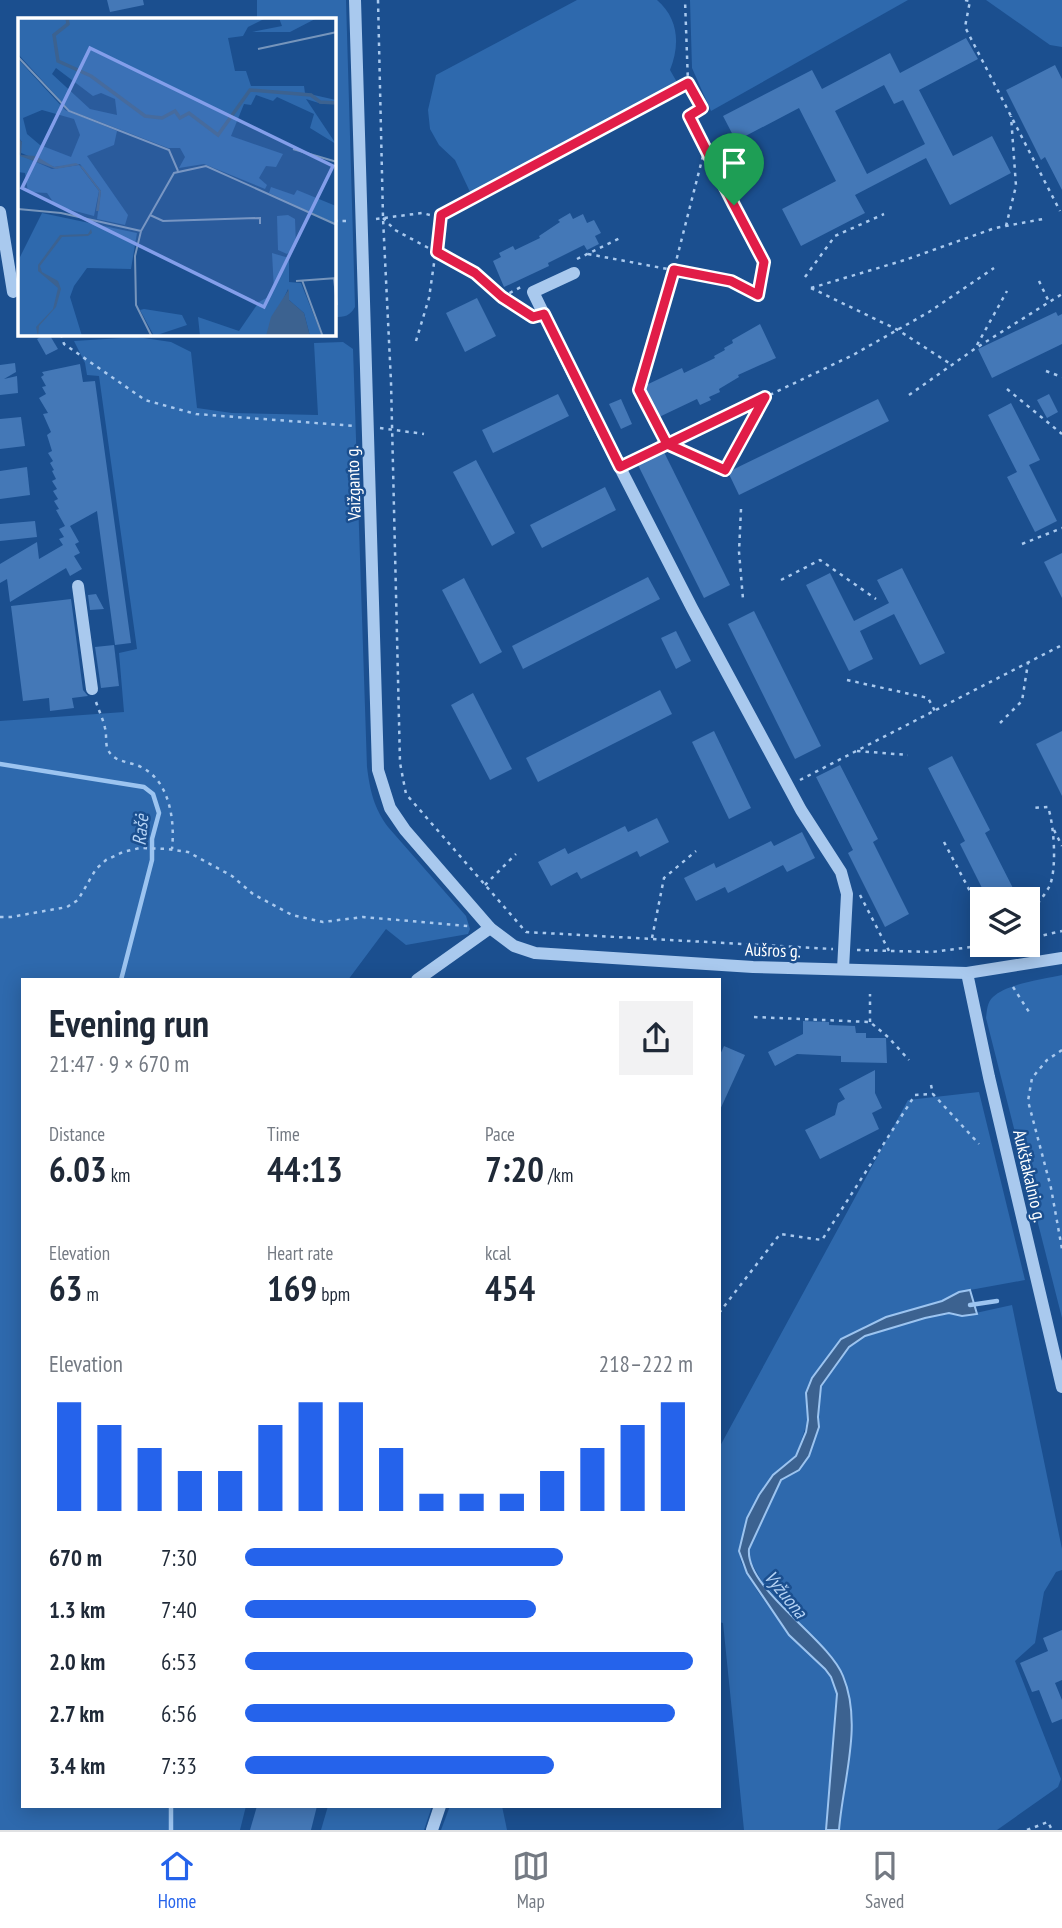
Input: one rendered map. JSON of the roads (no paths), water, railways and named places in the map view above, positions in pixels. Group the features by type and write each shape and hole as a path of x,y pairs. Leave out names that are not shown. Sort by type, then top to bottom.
{"street":[{"name":"Vaižganto g.","path":"355,0 378,770 390,808 405,830 489,928"},
{"path":"0,212 13,292"},
{"path":"574,273 533,292 692,608 788,786 841,873 847,894 843,969"},
{"path":"78,586 92,689"},
{"path":"420,978 489,928"},
{"name":"Aušros g.","path":"489,928 514,946 536,953 752,967 967,973 1062,958"},
{"name":"Aukštakalnio g.","path":"967,973 1062,1387"},
{"path":"432,1830 439,1808"}],"waterway":[{"name":"Rašė","path":"0,764 144,787 153,794 159,813 152,839 152,860 122,978"},
{"name":"Vyžuona","path":"970,1305 997,1301"},
{"name":"Rašė","path":"171,1808 171,1830"}]}
